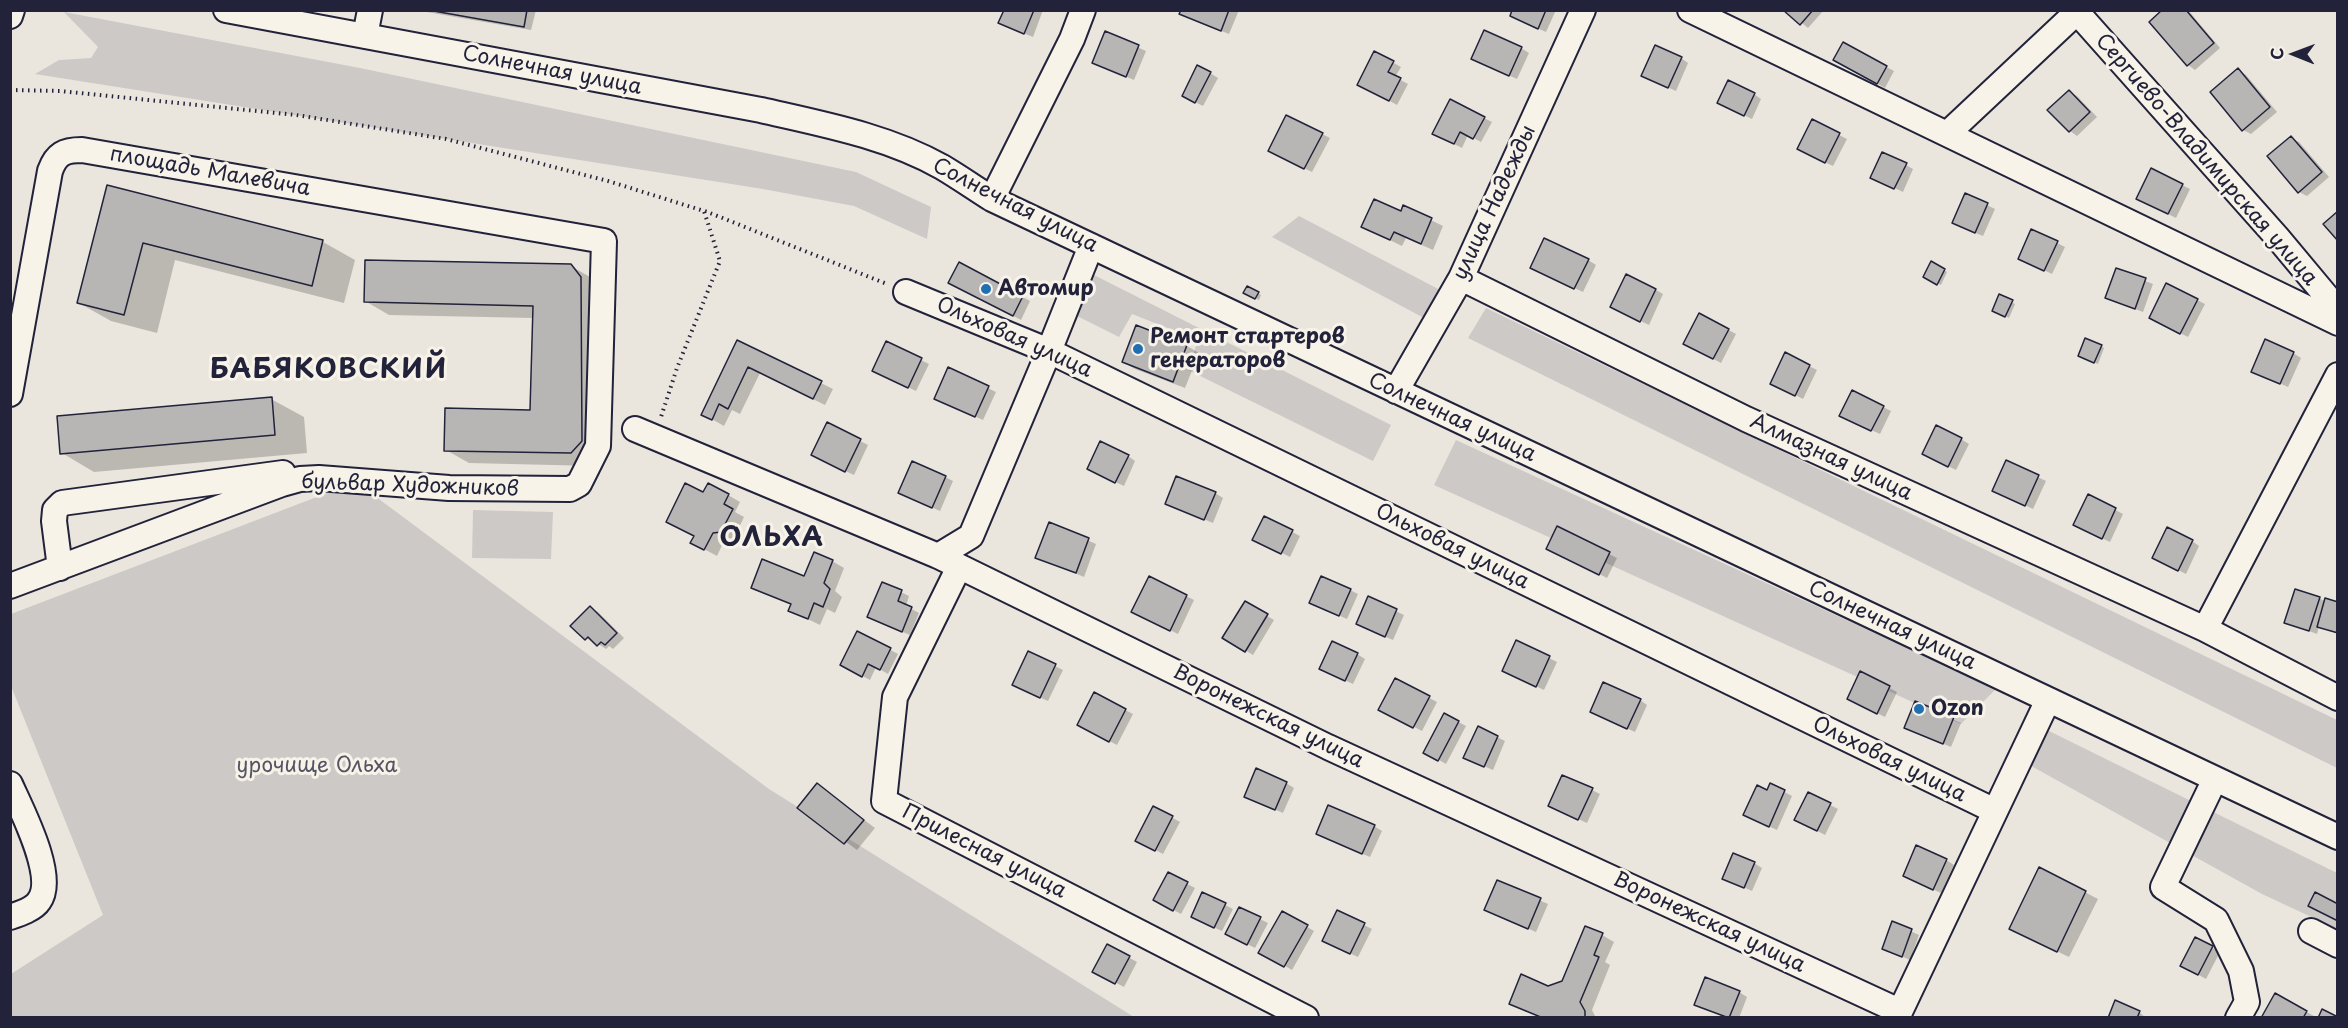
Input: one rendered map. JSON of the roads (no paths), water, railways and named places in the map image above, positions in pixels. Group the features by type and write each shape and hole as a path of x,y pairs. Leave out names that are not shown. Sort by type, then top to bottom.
{"street":[{"path":"10,16 12,10"},
{"name":"Солнечная улица","path":"226,10 749,108 879,140 940,166 992,200 2337,837"},
{"path":"365,36 370,10"},
{"path":"992,200 1072,39 1083,10"},
{"name":"улица Надежды","path":"1396,391 1461,279 1583,10"},
{"path":"1690,10 2337,323"},
{"path":"1947,134 2076,11"},
{"name":"Сергиево-Владимирская улица","path":"2076,11 2103,45 2154,97 2270,228 2337,310"},
{"name":"площадь Малевича","path":"10,394 50,171 54,159 63,152 82,150 604,241"},
{"name":"бульвар Художников","path":"10,586 300,479 319,478 449,488 570,489 579,484 598,446 604,241"},
{"path":"938,556 971,536 1091,246"},
{"name":"Алмазная улица","path":"1461,279 1746,419 2205,629 2337,698"},
{"name":"Ольховая улица","path":"906,291 1049,351 1995,811"},
{"path":"2205,629 2337,375"},
{"name":"Воронежская улица","path":"645,433 938,556 1328,747 1898,1014"},
{"path":"60,568 54,521 55,510 62,503 283,473"},
{"name":"Прилесная улица","path":"959,567 895,697 885,801 1306,1017"},
{"path":"1898,1014 2048,700"},
{"path":"2215,779 2163,887 2216,920 2241,971 2247,1002 2238,1017"},
{"path":"10,784 43,864 44,886 39,902 10,917"},
{"path":"2311,932 2337,945"}],"place":[{"name":"Автомир","path":"986,289"},
{"name":"Ремонт стартеров генераторов","path":"1138,349"},
{"name":"Ozon","path":"1919,709"}],"district":[{"name":"БАБЯКОВСКИЙ","path":"329,371"},
{"name":"ОЛЬХА","path":"772,539"}],"park label":[{"name":"урочище Ольха","path":"317,766"}]}
